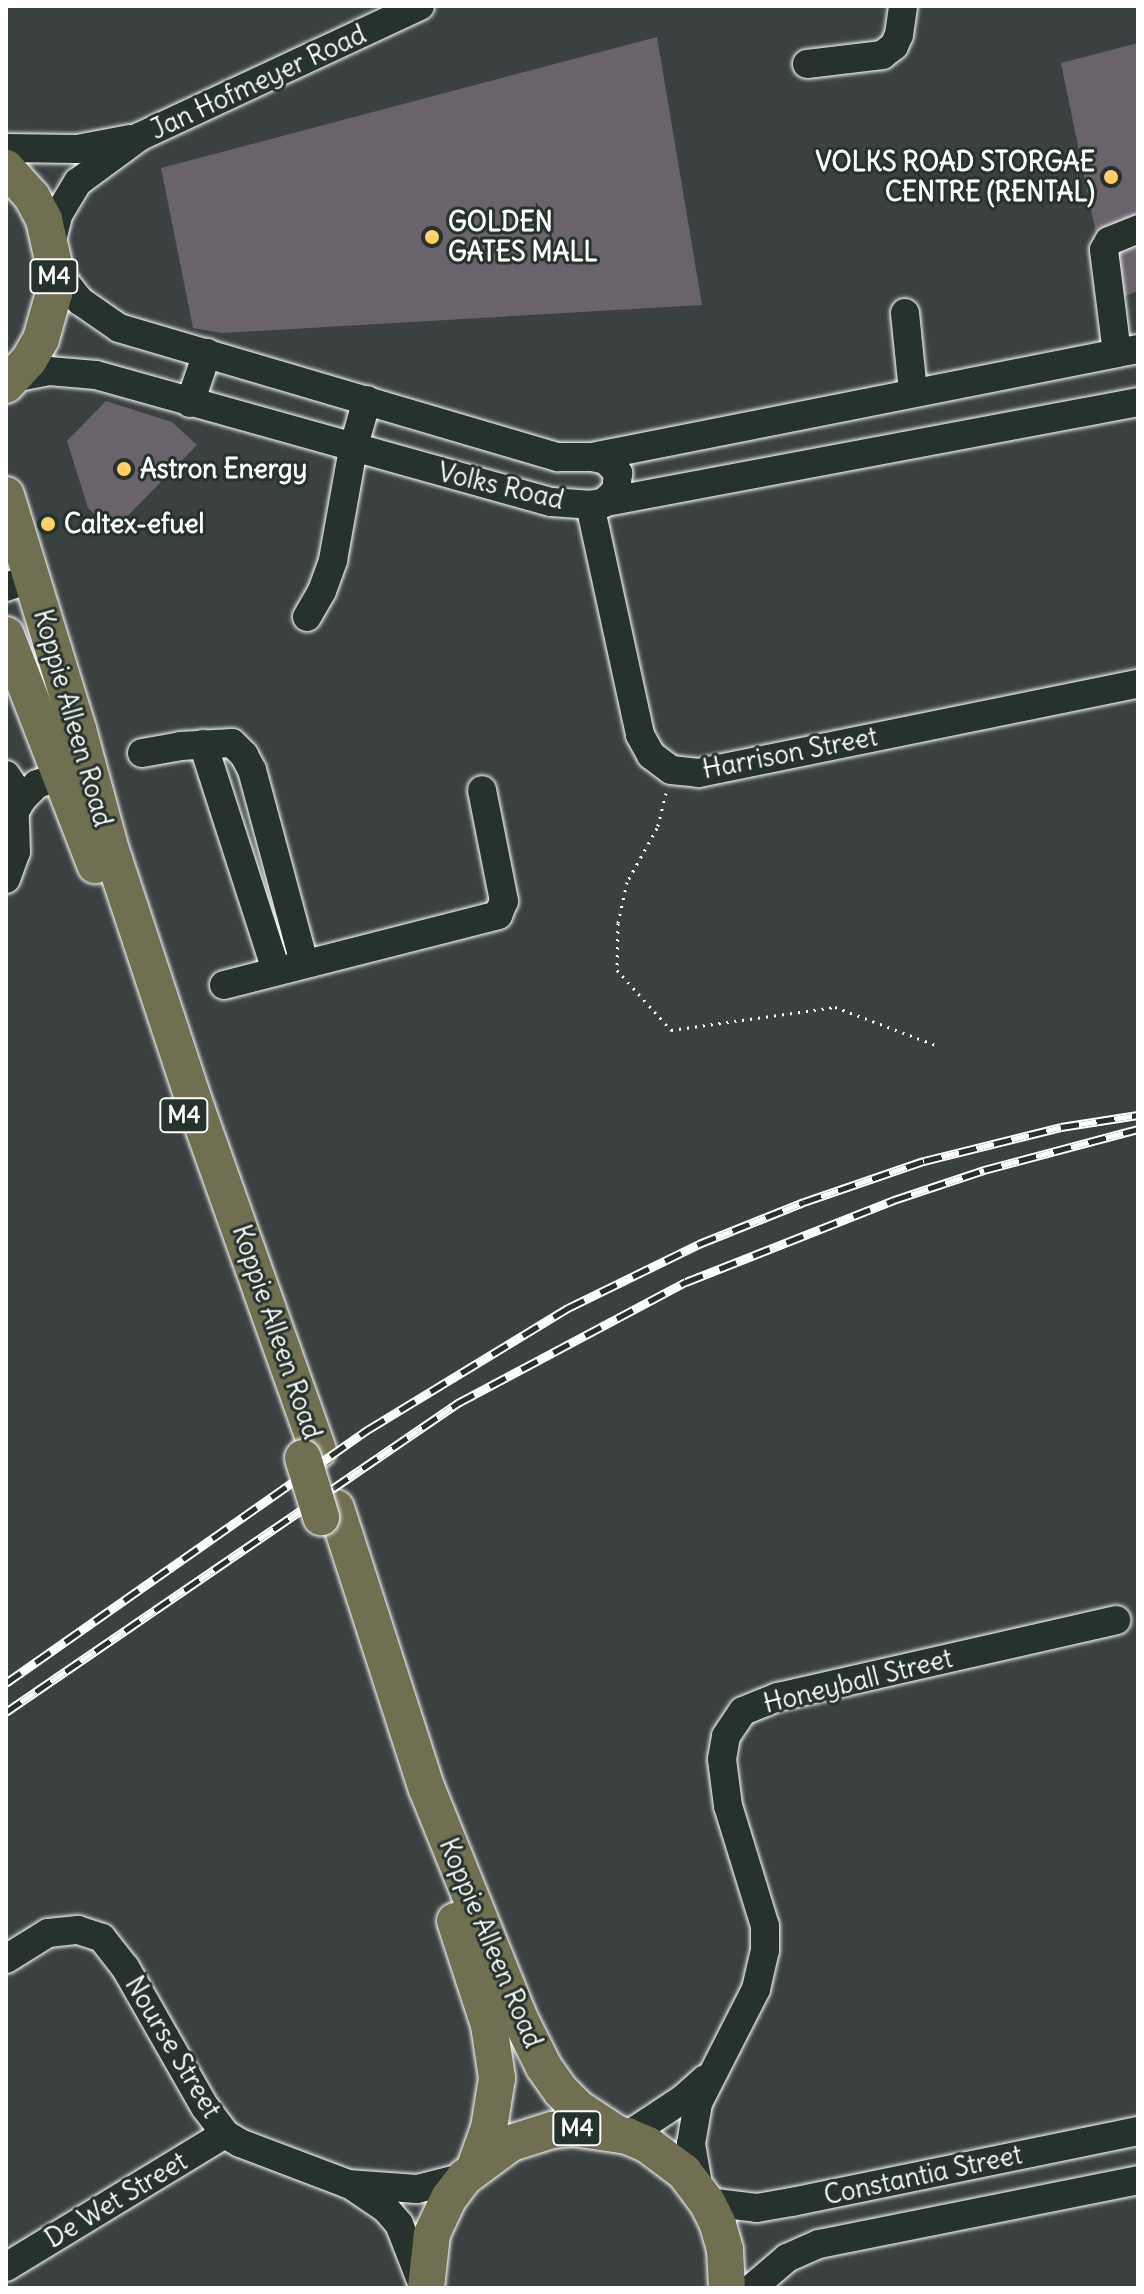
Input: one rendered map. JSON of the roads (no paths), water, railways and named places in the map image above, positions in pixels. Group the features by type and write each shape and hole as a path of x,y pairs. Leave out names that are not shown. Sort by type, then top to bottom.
{"main road":[{"name":"M4","path":"6,168 32,197 53,257 49,317 29,360 10,381"},
{"name":"Koppie Alleen Road","path":"6,495 19,583 74,772"},
{"name":"Koppie Alleen Road","path":"6,635 110,847 311,1454 489,2025 497,2078 491,2117 470,2172"},
{"name":"Koppie Alleen Road","path":"328,1512 427,1789 519,2017 544,2067 561,2091 578,2108 621,2135"},
{"name":"M4","path":"425,2288 432,2234 449,2198 470,2172 511,2143 552,2130 595,2129 621,2135 667,2157 703,2196 725,2250 727,2288"}],"street":[{"name":"Jan Hofmeyer Road","path":"53,257 58,215 78,182 139,137 420,6"},
{"path":"807,64 882,55 894,46 899,35 903,6"},
{"name":"Jan Hofmeyer Road","path":"6,148 77,149 139,137"},
{"path":"1128,351 1104,250 1109,241 1138,229"},
{"name":"Volks Road","path":"53,257 80,301 119,328 558,457 592,457 1128,351"},
{"path":"905,313 913,392"},
{"path":"190,403 207,353"},
{"name":"Volks Road","path":"10,381 71,371 96,375 551,502 596,504 1138,402"},
{"path":"307,617 322,591 333,560 353,449 367,400"},
{"path":"551,502 540,483 543,469 558,457"},
{"path":"592,457 606,460 618,473 616,491 596,504"},
{"name":"Harrison Street","path":"596,504 640,735 651,755 671,770 699,773 1138,684"},
{"path":"142,753 232,743 252,770 304,963"},
{"path":"203,744 276,970"},
{"path":"14,814 37,784 74,772"},
{"path":"6,775 14,814 16,852 6,879"},
{"path":"224,985 498,915 504,901 482,790"},
{"name":"Honeyball Street","path":"703,2196 691,2144 698,2103 711,2072 756,1989 765,1950 765,1926 728,1806 722,1759 726,1736 743,1711 778,1697 1116,1620"},
{"name":"Nourse Street","path":"6,1959 48,1933 90,1932 110,1945 205,2107 225,2134 348,2184 393,2216 412,2251 425,2288"},
{"name":"Honeyball Street","path":"621,2135 683,2099 711,2072"},
{"name":"Constantia Street","path":"703,2196 757,2208 1138,2131"},
{"name":"De Wet Street","path":"6,2267 225,2134"},
{"path":"960,2167 970,2213"},
{"name":"Nourse Street","path":"348,2184 417,2189 470,2172"},
{"name":"Constantia Street","path":"752,2288 787,2258 810,2246 1138,2180"}],"railway":[{"path":"6,1683 369,1429 568,1308 699,1244 804,1202 924,1161 1061,1127 1138,1115"},
{"path":"6,1712 458,1403 686,1282 894,1200 984,1170 1138,1129"}],"place":[{"name":"VOLKS ROAD STORGAE CENTRE (RENTAL)","path":"1111,177"},
{"name":"GOLDEN GATES MALL","path":"432,237"},
{"name":"Astron Energy","path":"124,469"},
{"name":"Caltex-efuel","path":"48,524"}]}
